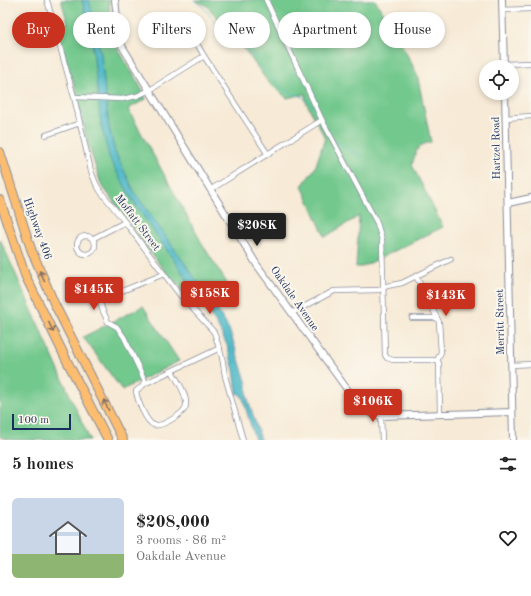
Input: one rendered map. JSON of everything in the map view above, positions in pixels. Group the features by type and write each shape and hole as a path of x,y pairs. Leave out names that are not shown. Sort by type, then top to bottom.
{"highway":[{"name":"Highway 406","path":"0,152 31,249 54,303 123,440"},
{"path":"0,200 25,275 108,440"}],"street":[{"name":"Moffatt Street","path":"47,0 74,97 91,171 96,184 179,294 214,332 220,348 225,376 243,440"},
{"name":"Oakdale Avenue","path":"115,0 119,35 122,46 257,265 356,403 368,411 381,416 512,412"},
{"path":"266,0 322,120 377,222 382,240 384,349 387,358 393,360 437,361"},
{"path":"502,0 504,60"},
{"path":"503,10 531,9"},
{"path":"199,48 267,153"},
{"path":"74,97 128,99 150,90 204,56"},
{"path":"519,64 531,63"},
{"name":"Hartzel Road","path":"505,100 508,203"},
{"path":"506,118 531,116"},
{"path":"210,190 322,120"},
{"path":"46,135 80,123"},
{"path":"508,203 531,198"},
{"name":"Merritt Street","path":"508,203 513,440"},
{"path":"92,239 125,222"},
{"path":"292,313 334,291 382,289 387,286 402,283 451,259"},
{"path":"146,384 124,336 118,329 108,322 100,301 164,274"},
{"path":"416,276 439,322 440,352 437,361 440,369 440,414"},
{"path":"412,318 437,318"},
{"path":"172,371 186,402 186,407 183,411 160,425 155,425 149,422 139,402 136,390 146,384 172,371 220,348"},
{"path":"512,365 531,364"},
{"path":"381,416 382,440"}],"green space":[{"path":"61,0 109,0 110,12 73,12 73,48 117,48 139,84 146,99 128,109 204,247 227,283 195,303 162,268 101,184 86,137 76,90 62,48 65,48 65,24 68,23"},
{"path":"194,0 375,0 382,12 379,12 379,48 404,48 417,74 431,142 422,145 417,149 412,165 443,227 362,267 356,267 359,216 325,237 302,186 315,168 325,138 306,102 305,94 287,98 268,82 244,48 270,48 270,12 214,12 214,14 206,5"},
{"path":"0,239 90,440 13,440 0,437"},
{"path":"143,306 179,361 122,390 83,337"}],"water":[{"path":"82,0 89,0 92,12 85,12"},
{"path":"93,48 100,48 109,126 115,152 135,193 214,305 229,329 247,384 247,396 261,440 255,440 243,399 241,395 237,393 234,370 227,345 218,327 204,304 133,201 110,160 101,125"}],"waterway":[{"path":"194,0 201,5 223,30 250,52 278,85 287,91 305,98 314,107"},
{"path":"336,141 347,149 363,156"}]}
